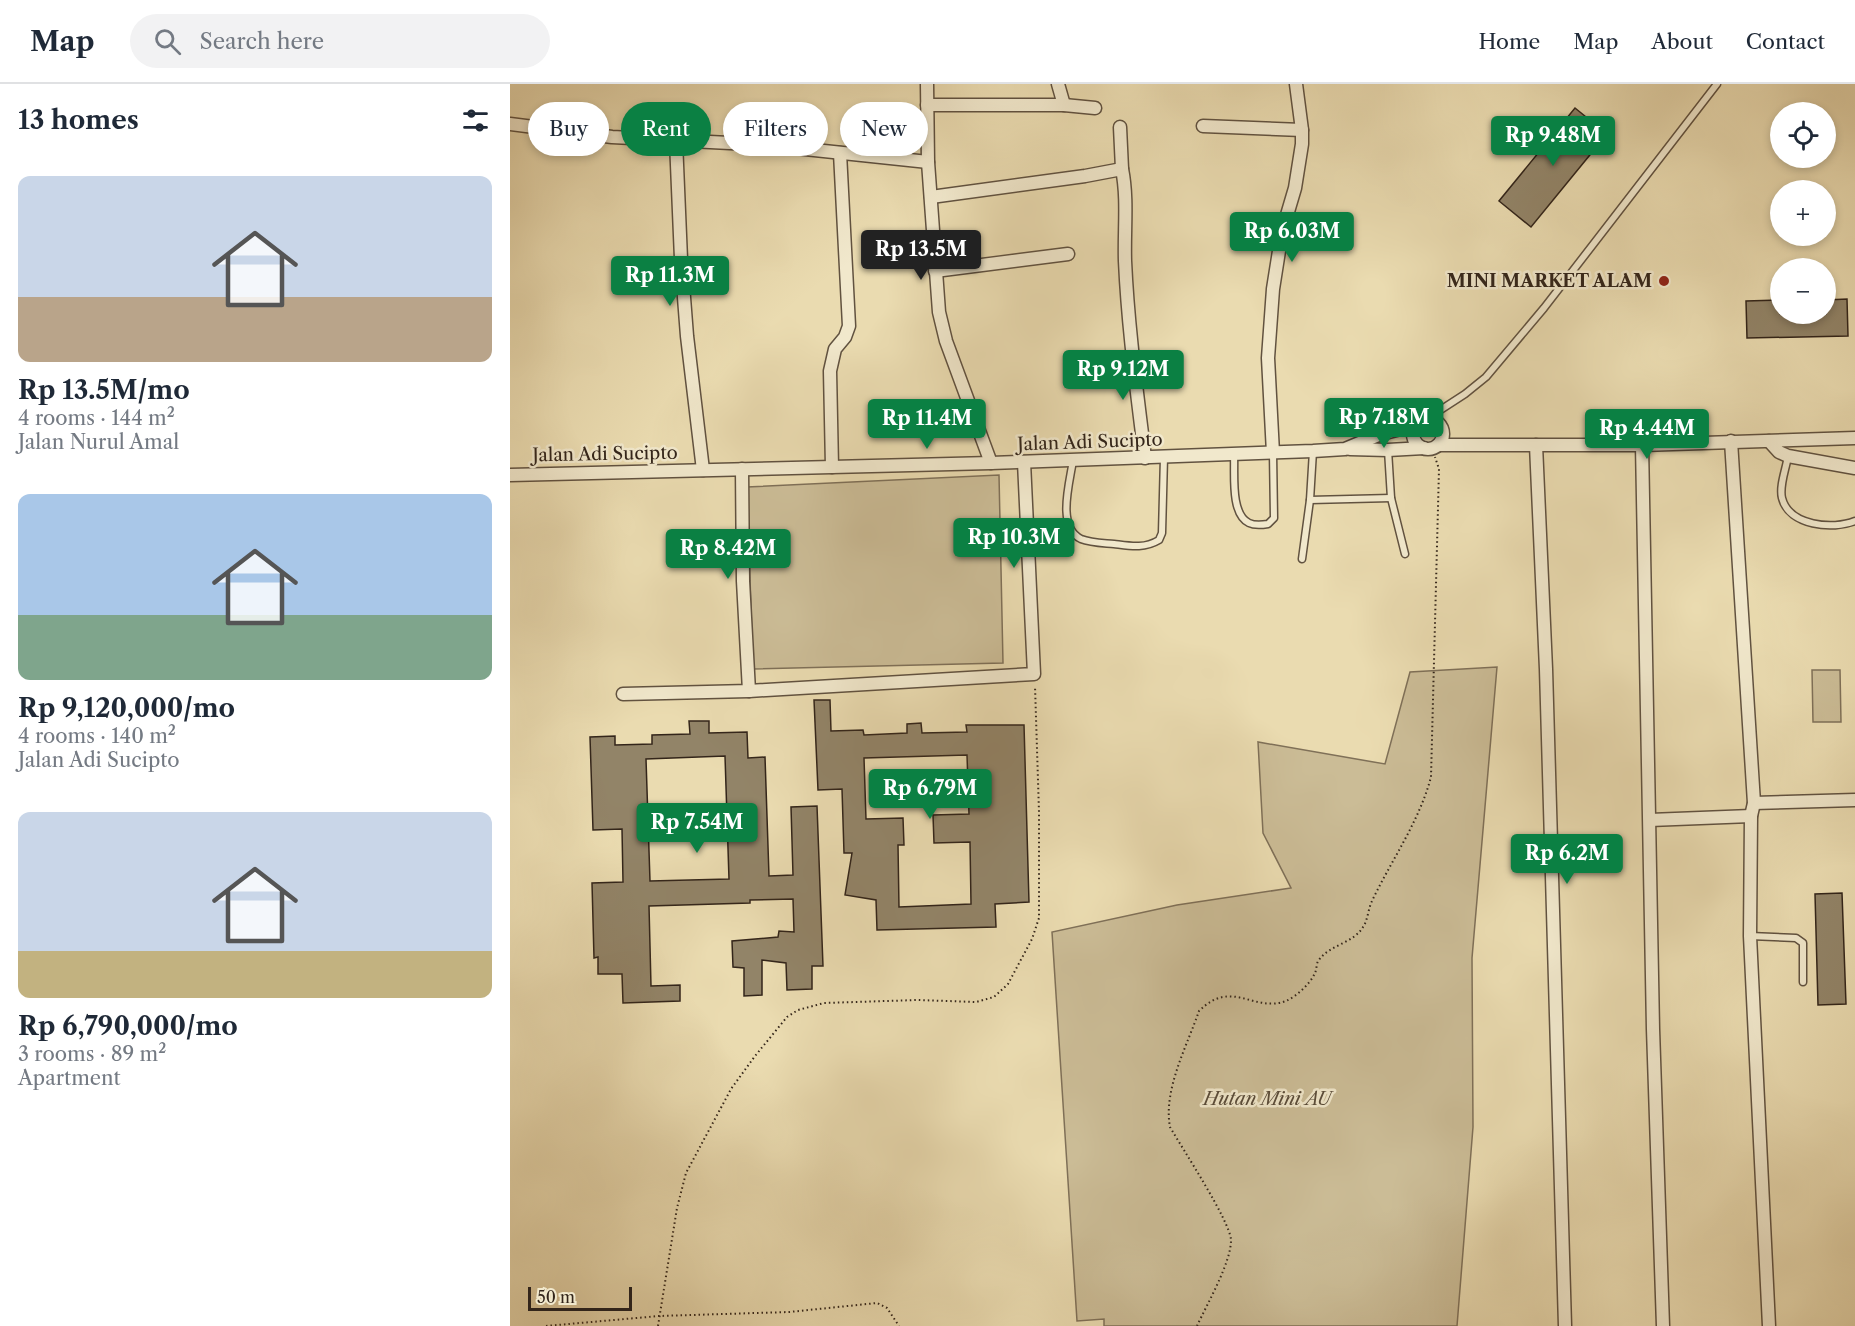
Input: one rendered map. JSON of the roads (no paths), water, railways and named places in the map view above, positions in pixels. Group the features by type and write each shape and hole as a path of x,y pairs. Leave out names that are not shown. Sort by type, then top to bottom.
{"street":[{"path":"927,84 927,102"},
{"path":"1058,84 1064,105"},
{"path":"1273,453 1268,358 1273,289 1282,232 1300,163 1302,130 1296,84"},
{"path":"928,105 1064,105 1095,108"},
{"path":"510,124 621,138"},
{"path":"1203,126 1302,130"},
{"path":"1120,127 1125,183 1125,259 1130,340 1145,458"},
{"path":"711,143 840,153"},
{"path":"677,156 682,270 703,470"},
{"path":"832,467 830,371 834,349 845,337 849,326 840,156"},
{"path":"869,156 928,162"},
{"path":"928,156 935,271 941,324 991,463"},
{"path":"931,197 1122,169"},
{"path":"935,271 1068,254"},
{"path":"1428,418 1441,426 1443,436 1431,447 1416,443 1413,429 1428,418"},
{"name":"Jalan Adi Sucipto","path":"510,475 991,463 1312,451 1345,449 1381,434 1416,425"},
{"path":"1345,449 1642,445 1855,438"},
{"path":"1731,441 1754,803 1751,816 1750,936 1769,1326"},
{"path":"1769,441 1779,452 1788,456 1855,468"},
{"path":"1536,445 1546,669 1564,1326"},
{"path":"1642,445 1653,1029 1664,1326"},
{"path":"623,694 749,691 1034,674 1024,462"},
{"path":"742,469 742,581 749,691"},
{"path":"1754,803 1855,800"},
{"path":"1650,820 1751,816"}],"lane":[{"path":"1428,418 1486,377 1544,308 1717,84"},
{"path":"1388,450 1391,498 1405,554"},
{"path":"1302,559 1310,500 1312,451"},
{"path":"1234,455 1235,497 1239,513 1249,523 1268,524 1274,518 1273,453"},
{"path":"1788,456 1782,497 1787,509 1795,516 1820,525 1837,527 1855,521"},
{"path":"1073,460 1066,513 1074,535 1084,540 1137,547 1160,540 1164,457"},
{"path":"1310,500 1391,498"},
{"path":"1750,936 1796,938 1803,944 1803,982"}],"place":[{"name":"MINI MARKET ALAM","path":"1664,281"}],"park label":[{"name":"Hutan Mini AU","path":"1267,1099"}]}
